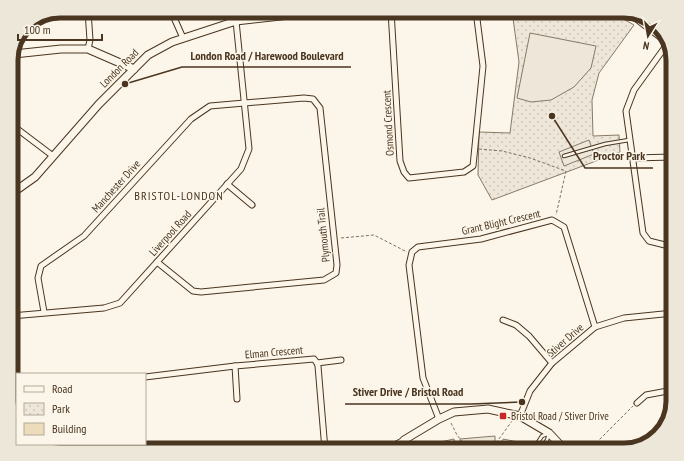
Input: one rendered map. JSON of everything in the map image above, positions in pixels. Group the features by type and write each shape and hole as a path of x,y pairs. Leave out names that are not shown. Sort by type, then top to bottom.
{"street":[{"path":"88,18 90,40 88,49"},
{"path":"173,18 183,38"},
{"name":"London Road","path":"18,189 35,177 98,104 148,55 172,42 183,38 236,22 266,18"},
{"name":"Osmond Crescent","path":"391,18 400,161 404,172 409,178 464,172 473,166 483,66 477,18"},
{"name":"Liverpool Road","path":"18,315 104,308 120,303 241,169 248,149 236,22"},
{"path":"642,22 655,32"},
{"path":"664,47 634,90 626,111 643,233 649,241 666,245"},
{"path":"19,53 61,49 88,49 134,69"},
{"name":"Plymouth Trail","path":"157,262 193,291 201,292 324,280 336,273 337,265 320,108 312,99 304,98 244,104"},
{"name":"Manchester Drive","path":"44,312 38,278 41,266 84,236 191,119 210,106 244,104"},
{"path":"18,130 53,156"},
{"path":"633,158 666,157"},
{"path":"227,184 252,205"},
{"name":"Grant Blight Crescent","path":"412,255 412,252 418,247 481,239 552,220 564,227 595,327"},
{"path":"412,255 409,265 423,378 439,419"},
{"name":"Stiver Drive","path":"520,416 530,391 552,363 595,327 624,318 666,314"},
{"path":"503,320 516,325 529,336 552,363"},
{"name":"Elman Crescent","path":"146,377 235,366 314,359 317,363 324,443"},
{"path":"317,363 341,360"},
{"path":"235,366 237,399"},
{"path":"637,403 646,395 666,391"},
{"path":"398,443 454,412 488,409 520,416 549,433 558,443"}],"lane":[{"path":"564,156 605,144 630,140"},
{"path":"538,443 542,436 549,433"},
{"path":"545,443 549,433"}],"path":[{"path":"474,149 502,151 530,158 566,171 555,222"},
{"path":"334,239 374,235 412,255"},
{"path":"596,443 625,414 629,408 637,403"},
{"path":"496,443 512,421"},
{"path":"451,423 457,435 463,443"}],"green space":[{"path":"513,18 622,18 634,25 599,73 592,100 593,136 619,135 620,152 492,200 478,175 479,132 510,133 519,62"},
{"path":"530,33 596,46 591,68 574,87 551,100 531,102 517,98"}],"shaded area":[{"path":"589,140 594,154 564,166 559,152"},
{"path":"495,436 495,443 455,443 460,442 460,439"},
{"path":"454,439 455,443 436,443"},
{"path":"503,439 523,443 502,443"}],"place":[{"name":"London Road / Harewood Boulevard","path":"125,84"},
{"name":"Proctor Park","path":"552,116"},
{"name":"Stiver Drive / Bristol Road","path":"522,402"},
{"name":"Bristol Road / Stiver Drive","path":"503,416"}],"district":[{"name":"BRISTOL-LONDON","path":"179,195"}]}
